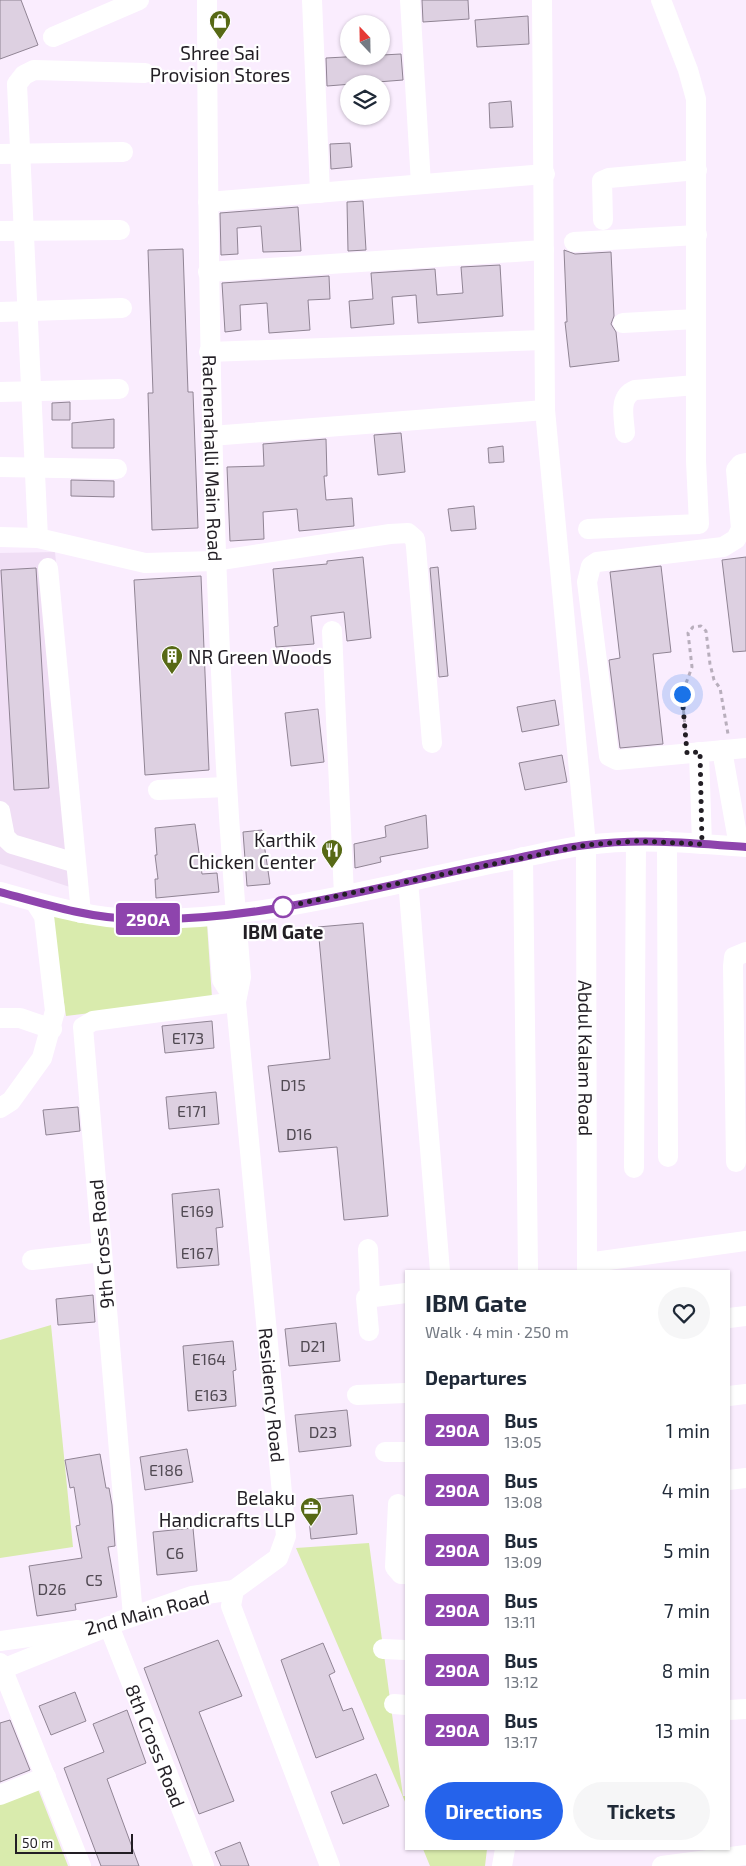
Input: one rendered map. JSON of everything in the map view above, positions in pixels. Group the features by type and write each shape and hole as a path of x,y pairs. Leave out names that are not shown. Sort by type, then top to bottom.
{"street":[{"path":"53,37 139,0"},
{"name":"Rachenahalli Main Road","path":"207,0 209,352 215,561 226,787 226,916"},
{"path":"312,0 320,193"},
{"path":"410,0 421,184"},
{"name":"Abdul Kalam Road","path":"542,0 545,174 545,410 586,845 587,1267"},
{"path":"588,529 699,524 696,461 697,170 694,89 661,0"},
{"path":"38,538 17,84 24,75 34,70 145,74"},
{"path":"0,154 123,152"},
{"path":"603,220 602,181 609,178 697,170"},
{"path":"208,202 545,174"},
{"path":"0,231 120,230"},
{"path":"574,242 697,236"},
{"path":"208,272 544,250"},
{"path":"0,312 122,308"},
{"path":"623,323 696,319"},
{"path":"209,352 544,340"},
{"path":"625,433 623,400 628,393 635,390 696,385"},
{"path":"0,392 119,389"},
{"path":"211,436 545,410"},
{"path":"0,892 80,913 133,919 226,916 344,895 408,880 586,845 636,841 667,841 742,846 733,749 617,760 609,756 587,582 591,566 597,562 723,547 736,539 741,529 736,470 741,464 746,463"},
{"path":"0,467 116,469"},
{"path":"0,537 38,538 145,563 215,561 390,534 408,533 415,539 432,743"},
{"path":"48,568 80,913"},
{"path":"332,631 344,895"},
{"path":"693,753 702,844"},
{"path":"158,790 226,787"},
{"path":"0,811 5,837 12,844 76,863"},
{"path":"634,1168 636,841"},
{"path":"667,841 668,1157"},
{"path":"523,857 528,1270"},
{"path":"408,880 440,1270"},
{"path":"0,1108 11,1100 42,1058 52,1029 55,1011 54,994 44,916 35,902"},
{"name":"Residency Road","path":"226,916 241,977 236,1002 286,1536 278,1558 234,1590"},
{"path":"736,1162 734,957 746,952"},
{"name":"9th Cross Road","path":"133,1616 84,1027 87,1023 93,1021 236,1002"},
{"path":"0,1018 20,1018 52,1029"},
{"path":"587,1267 746,1241"},
{"path":"368,1250 370,1296"},
{"path":"32,1260 102,1252"},
{"path":"369,1331 366,1298 405,1293"},
{"path":"730,1318 746,1316"},
{"path":"357,1395 405,1393"},
{"path":"730,1396 746,1394"},
{"path":"385,1452 405,1452"},
{"path":"730,1480 746,1478"},
{"path":"398,1504 394,1567 401,1574 405,1574"},
{"path":"234,1590 231,1606 330,1866"},
{"name":"2nd Main Road","path":"0,1641 109,1626 192,1596 234,1590"},
{"path":"81,1866 1,1667 109,1626"},
{"name":"8th Cross Road","path":"109,1626 204,1866"},
{"path":"383,1648 405,1650"},
{"path":"730,1710 746,1709"},
{"path":"0,1795 46,1777"},
{"path":"502,1866 505,1850"},
{"path":"675,1865 745,1859"}],"path":[{"path":"693,753 682,694 692,667 688,633 693,627 701,626 706,631 714,680 720,688 733,749"}],"shaded area":[{"path":"55,552 88,893 0,864 0,553"}],"green space":[{"path":"51,916 207,924 212,998 66,1016"},
{"path":"51,1325 73,1547 0,1558 0,1340"},
{"path":"369,1543 405,1802 296,1548"},
{"path":"38,1789 68,1866 0,1866 0,1804"},
{"path":"423,1850 487,1850 485,1866 430,1866"}],"building":[{"path":"0,0 21,0 38,45 0,59"},
{"path":"422,0 468,0 469,19 423,22"},
{"path":"528,16 529,44 477,47 475,20"},
{"path":"401,54 403,80 390,81 390,75 340,75 340,85 327,86 326,58 340,57 340,65 390,65 390,55"},
{"path":"511,101 513,127 490,128 489,103"},
{"path":"350,143 352,167 331,169 330,144"},
{"path":"363,201 366,250 348,251 347,202"},
{"path":"298,207 301,251 263,252 261,226 237,228 238,254 221,255 220,213"},
{"path":"183,249 188,392 193,392 198,528 152,530 148,393 153,393 148,250"},
{"path":"564,250 575,254 611,252 614,316 611,324 616,332 619,361 570,367 565,322 567,322"},
{"path":"500,265 503,316 418,323 416,295 392,297 394,324 351,328 349,301 373,299 371,273 435,269 437,295 463,293 461,267"},
{"path":"329,276 330,299 308,300 310,330 269,333 267,303 240,305 241,330 225,332 222,283"},
{"path":"70,402 70,420 52,420 52,403"},
{"path":"114,419 114,448 72,448 72,423"},
{"path":"401,433 405,472 378,475 374,435"},
{"path":"326,439 327,476 324,476 326,500 352,498 354,526 299,531 297,509 263,512 264,539 230,541 227,467 264,466 263,444"},
{"path":"503,446 504,462 489,463 488,448"},
{"path":"71,480 114,481 114,497 71,496"},
{"path":"474,506 476,529 451,531 448,509"},
{"path":"363,557 371,638 347,641 344,612 311,616 314,644 276,647 274,627 278,626 273,569 327,564 327,561"},
{"path":"746,557 746,651 733,652 722,560"},
{"path":"661,566 671,652 653,654 663,744 620,748 609,660 620,658 610,572"},
{"path":"438,567 448,676 439,677 430,568"},
{"path":"36,568 49,788 14,790 1,570"},
{"name":"NR Green Woods","path":"201,576 209,770 145,775 134,580"},
{"path":"555,700 559,725 522,732 517,707"},
{"path":"318,709 324,762 291,766 285,713"},
{"path":"562,755 567,782 525,790 519,763"},
{"path":"426,815 428,848 380,857 381,862 355,868 354,844 386,837 385,826"},
{"path":"195,824 202,874 217,873 219,892 156,898 155,879 158,879 155,855 157,855 155,828"},
{"path":"262,830 270,884 247,886 243,832"},
{"path":"363,923 388,1216 344,1220 337,1147 279,1152 268,1066 330,1059 318,927"},
{"path":"212,1021 214,1048 165,1053 162,1026"},
{"path":"216,1092 219,1124 169,1129 166,1097"},
{"path":"78,1107 80,1131 46,1135 43,1110"},
{"path":"219,1189 223,1227 216,1228 219,1265 177,1268 172,1194"},
{"path":"93,1295 95,1322 58,1325 56,1299"},
{"path":"336,1323 340,1361 289,1366 285,1329"},
{"path":"233,1341 236,1370 233,1371 236,1406 188,1411 183,1346"},
{"path":"347,1410 351,1446 299,1452 295,1415"},
{"path":"187,1449 193,1482 145,1490 140,1457"},
{"path":"100,1454 106,1488 109,1488 112,1505 115,1546 108,1547 117,1597 75,1604 76,1610 37,1616 29,1566 82,1558 76,1526 80,1525 74,1487 70,1488 65,1460"},
{"path":"353,1495 357,1534 311,1539 307,1500"},
{"path":"193,1528 197,1571 157,1575 153,1532"},
{"path":"218,1640 242,1696 199,1712 234,1801 199,1814 144,1668"},
{"path":"323,1643 335,1672 329,1675 343,1711 352,1708 364,1739 316,1758 281,1660"},
{"path":"75,1692 86,1721 51,1735 39,1706"},
{"path":"127,1710 146,1763 107,1779 139,1866 101,1866 64,1768 104,1752 93,1724"},
{"path":"10,1720 30,1770 0,1782 0,1723"},
{"path":"376,1774 389,1806 343,1824 331,1792"},
{"path":"240,1842 249,1866 221,1866 215,1852"}],"bus line":[{"name":"290A","path":"0,892 80,913 133,919 217,917 344,895 443,872 586,845 636,841 667,841 746,847"}],"place":[{"name":"Shree Sai Provision Stores","path":"220,40"},
{"name":"NR Green Woods","path":"172,675"},
{"name":"Karthik Chicken Center","path":"332,869"},
{"name":"IBM Gate","path":"283,907"},
{"name":"Belaku Handicrafts LLP","path":"311,1527"}],"route":[{"path":"283,907 443,872 586,845 636,841 702,844 700,752 687,753 682,694"}]}
